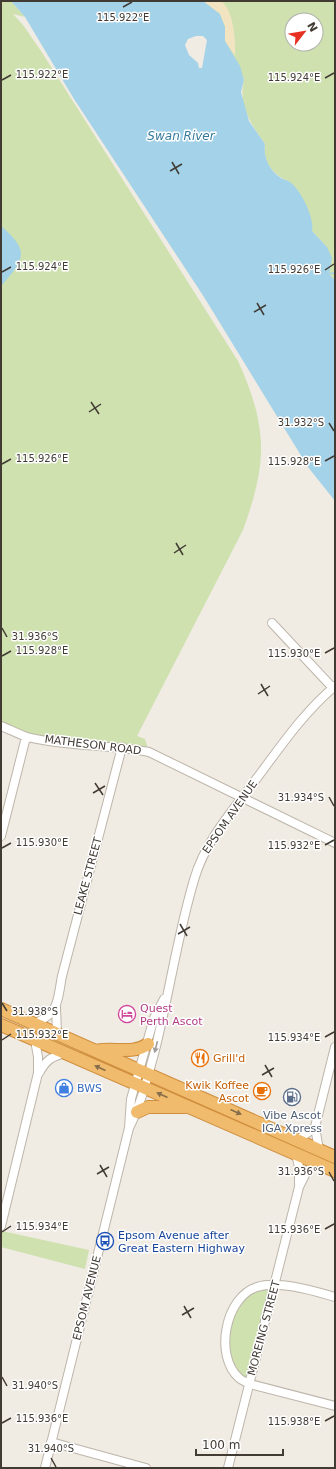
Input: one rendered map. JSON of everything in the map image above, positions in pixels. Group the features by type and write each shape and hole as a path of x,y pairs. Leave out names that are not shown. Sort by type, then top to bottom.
{"highway":[{"path":"1,1009 335,1157"},
{"path":"1,1025 335,1172"},
{"path":"95,1051 105,1049 134,1050 141,1049 148,1044"},
{"path":"137,1112 148,1107 188,1107"}],"street":[{"path":"272,623 334,687"},
{"name":"EPSOM AVENUE","path":"129,1128 137,1112 140,1086 167,995 194,880 204,853 243,797 306,714 334,687"},
{"name":"MATHESON ROAD","path":"1,726 26,737 78,745 122,747 149,752 335,843"},
{"path":"1,836 26,737"},
{"name":"LEAKE STREET","path":"57,1034 56,1004 62,976 122,747"},
{"name":"EPSOM AVENUE","path":"144,1072 154,1018 167,995"},
{"name":"LEAKE STREET","path":"34,1024 49,1017 56,1004"},
{"path":"2,1220 38,1073 38,1057 35,1040"},
{"path":"319,1150 315,1127 335,1047"},
{"path":"38,1073 51,1056 65,1053"},
{"name":"EPSOM AVENUE","path":"44,1468 129,1128 132,1099 140,1086"},
{"path":"298,1140 315,1127"},
{"name":"MOREING STREET","path":"296,1154 299,1167 299,1187"},
{"name":"MOREING STREET","path":"228,1468 276,1285 299,1187 307,1171 317,1164"},
{"path":"335,1297 313,1291 276,1285 257,1287 244,1294 235,1305 228,1320 225,1341 229,1361 239,1378 250,1384 335,1406"},
{"path":"51,1442 146,1468"}],"green space":[{"path":"1,1 11,1 25,17 13,14 23,25 41,51 238,361 258,417 261,441 260,463 255,492 243,530 137,736 145,739 149,752 26,737 1,726"},
{"path":"206,1 335,1 335,280 329,274 327,247 312,231 290,182 278,176 267,162 265,157 265,144 251,122 244,106 244,80"},
{"path":"2,1231 89,1250 85,1269 1,1247"},
{"path":"276,1285 250,1384 239,1378 226,1351 235,1305 244,1294"}],"sand":[{"path":"203,1 220,1 226,6 232,20 235,56 225,41 225,27 220,15"}],"water":[{"name":"Swan River","path":"11,1 203,1 220,14 225,27 225,41 240,66 244,80 241,92 249,121 265,144 265,154 268,163 277,175 294,186 303,198 311,219 312,231 327,247 332,258 329,274 335,280 335,501 308,467 204,297 74,99 25,17","holes":["196,36 203,36 207,40 202,68 199,68 198,63 189,55 185,45 188,39"]},
{"path":"1,226 17,242 21,255 15,269 1,286"}],"waterway":[{"path":"327,274 335,273"}],"place":[{"name":"Quest Perth Ascot","path":"127,1014"},
{"name":"Grill'd","path":"200,1058"},
{"name":"BWS","path":"64,1088"},
{"name":"Kwik Koffee Ascot","path":"262,1091"},
{"name":"Vibe Ascot IGA Xpress","path":"292,1097"},
{"name":"Epsom Avenue after Great Eastern Highway","path":"105,1241"}]}
